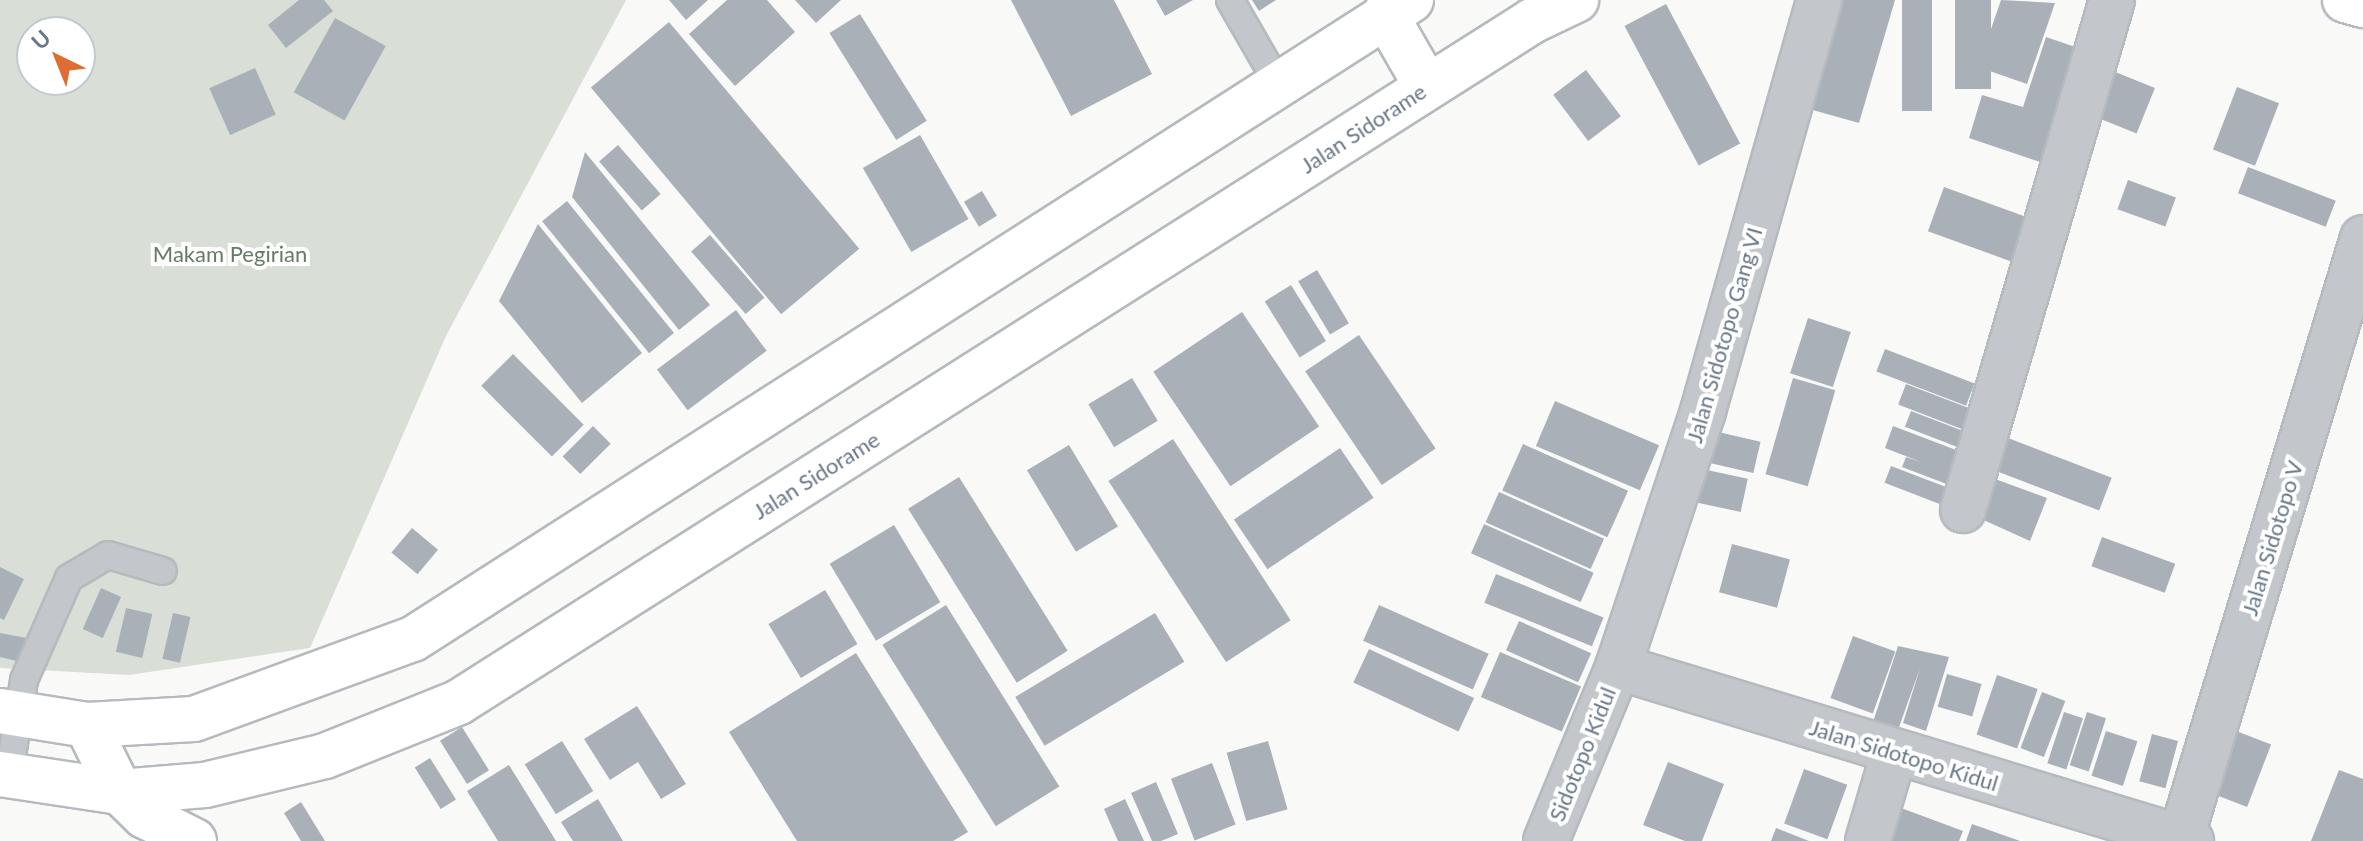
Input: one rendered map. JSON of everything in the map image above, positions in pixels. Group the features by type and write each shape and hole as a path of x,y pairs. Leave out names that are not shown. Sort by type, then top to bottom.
{"main road":[{"name":"Jalan Sidorame","path":"5,774 120,792 205,785 325,756 459,702 1532,21 1576,0"},
{"path":"2345,0 2363,5"},
{"path":"9,712 87,725 194,719 413,639 1398,7 1427,87"},
{"path":"87,725 120,792 145,816 175,836"}],"street":[{"name":"Jalan Sidotopo Gang VI","path":"1618,667 1703,411 1819,0"},
{"path":"1963,510 2073,120 2112,0"},
{"name":"Jalan Sidotopo V","path":"2184,840 2363,238"},
{"name":"Jalan Sidotopo Kidul","path":"1618,667 2184,840"},
{"name":"Sidotopo Kidul","path":"1546,841 1618,667"},
{"path":"1868,841 1894,753"}],"lane":[{"path":"1230,0 1278,83"},
{"path":"5,774 9,712 69,578 108,555 163,571"}],"green space":[{"name":"Makam Pegirian","path":"0,0 626,0 446,336 310,648 129,675 0,668"}],"building":[{"path":"299,0 324,0 333,11 286,48 268,25"},
{"path":"669,0 708,0 686,20"},
{"path":"727,0 767,0 795,32 735,86 689,34"},
{"path":"795,0 841,0 816,23"},
{"path":"1011,0 1114,0 1152,74 1071,116"},
{"path":"1156,0 1193,0 1165,16"},
{"path":"1252,0 1276,0 1259,11"},
{"path":"1833,0 1895,0 1859,123 1802,107"},
{"path":"1902,0 1932,0 1932,111 1902,111"},
{"path":"1955,0 1991,0 1991,89 1955,89"},
{"path":"2001,0 2055,3 2027,84 1978,67"},
{"path":"1666,4 1740,144 1699,166 1625,26"},
{"path":"860,14 927,121 896,140 829,33"},
{"path":"335,18 386,46 345,120 294,92"},
{"path":"669,22 859,249 781,314 591,88"},
{"path":"2046,37 2090,52 2052,166 1969,138 1982,95 2023,107"},
{"path":"2103,67 2155,88 2137,133 2085,112"},
{"path":"255,68 276,115 230,135 209,88"},
{"path":"1586,70 1621,116 1588,141 1553,95"},
{"path":"2237,87 2279,103 2255,166 2213,150"},
{"path":"920,135 968,219 911,252 863,168"},
{"path":"618,145 661,194 642,210 599,161"},
{"path":"585,152 710,305 679,330 572,197"},
{"path":"2248,167 2336,201 2326,227 2238,193"},
{"path":"2128,180 2176,197 2165,227 2117,209"},
{"path":"1944,187 2039,222 2023,266 1928,231"},
{"path":"982,191 997,216 979,227 964,202"},
{"path":"567,201 674,333 649,353 542,221"},
{"path":"538,224 642,353 582,403 499,301"},
{"path":"710,235 764,298 746,314 691,251"},
{"path":"1317,270 1349,323 1330,334 1298,281"},
{"path":"1291,285 1326,341 1300,357 1265,301"},
{"path":"736,310 767,351 688,410 657,370"},
{"path":"1242,312 1319,426 1230,486 1153,372"},
{"path":"1808,318 1851,332 1833,387 1790,373"},
{"path":"1359,335 1436,449 1382,485 1305,371"},
{"path":"1885,349 1975,383 1966,406 1876,371"},
{"path":"513,354 584,425 552,457 481,386"},
{"path":"1132,378 1158,421 1114,447 1088,404"},
{"path":"1793,378 1835,390 1808,486 1765,474"},
{"path":"1906,384 1978,412 1970,432 1898,405"},
{"path":"1555,401 1659,445 1640,490 1536,446"},
{"path":"1911,411 1976,436 1970,452 1905,427"},
{"path":"593,426 611,444 580,474 563,456"},
{"path":"1893,426 1964,453 1957,488 1902,467 1906,457 1921,462 1885,448"},
{"path":"1705,429 1761,442 1753,473 1698,460"},
{"path":"1995,433 2112,478 2099,510 1982,466"},
{"path":"1173,439 1291,620 1226,662 1108,481"},
{"path":"1523,444 1628,491 1607,537 1502,491"},
{"path":"1069,445 1118,526 1076,552 1027,470"},
{"path":"1340,448 1374,498 1267,569 1234,520"},
{"path":"1891,466 1954,490 1948,507 1885,483"},
{"path":"1693,467 1748,479 1741,512 1686,500"},
{"path":"1976,472 2047,498 2030,541 1968,513"},
{"path":"959,477 1068,651 1017,683 908,509"},
{"path":"1499,492 1604,539 1591,569 1486,522"},
{"path":"1484,524 1594,573 1581,602 1471,553"},
{"path":"894,525 940,602 876,641 830,564"},
{"path":"412,528 438,550 417,574 391,553"},
{"path":"2102,537 2175,564 2165,593 2091,566"},
{"path":"1732,544 1790,560 1777,608 1719,592"},
{"path":"0,567 24,579 4,620 0,618"},
{"path":"1496,574 1604,617 1592,646 1484,603"},
{"path":"101,588 121,597 103,638 83,629"},
{"path":"825,590 857,644 801,678 768,624"},
{"path":"946,605 1059,786 996,826 882,645"},
{"path":"1379,605 1489,654 1473,689 1363,641"},
{"path":"126,608 152,614 142,658 116,652"},
{"path":"173,613 191,617 180,663 162,659"},
{"path":"1155,613 1184,662 1045,746 1015,697"},
{"path":"1519,621 1591,653 1578,682 1506,650"},
{"path":"0,633 26,638 21,662 0,657"},
{"path":"1853,636 1895,651 1873,713 1830,698"},
{"path":"1898,646 1949,657 1926,731 1903,723 1920,668 1898,730 1873,722"},
{"path":"1369,649 1474,698 1458,732 1353,683"},
{"path":"1500,652 1581,686 1562,731 1481,697"},
{"path":"856,653 968,832 953,841 797,841 729,732"},
{"path":"1947,674 1982,684 1972,717 1938,707"},
{"path":"1997,675 2038,689 2017,749 1976,735"},
{"path":"2042,692 2065,701 2044,757 2020,748"},
{"path":"637,706 686,784 661,799 638,762 610,780 584,739"},
{"path":"2064,712 2083,718 2066,770 2047,763"},
{"path":"2087,712 2106,718 2089,771 2070,765"},
{"path":"462,727 489,770 467,784 440,741"},
{"path":"2231,729 2271,744 2247,807 2207,792"},
{"path":"2106,731 2137,741 2123,786 2091,776"},
{"path":"2152,734 2178,741 2165,788 2139,781"},
{"path":"562,741 593,791 556,814 525,764"},
{"path":"1268,741 1288,809 1246,821 1227,753"},
{"path":"430,758 456,800 441,809 415,768"},
{"path":"1668,762 1724,784 1702,841 1685,841 1643,825"},
{"path":"1212,763 1236,825 1195,840 1171,779"},
{"path":"509,765 556,841 498,841 467,791"},
{"path":"1804,769 1847,785 1827,839 1784,824"},
{"path":"2339,770 2363,779 2363,841 2311,841"},
{"path":"1156,782 1178,834 1161,841 1152,841 1131,793"},
{"path":"598,799 623,841 573,841 561,822"},
{"path":"1125,799 1144,841 1118,841 1104,809"},
{"path":"301,802 325,841 301,841 284,813"},
{"path":"1893,805 1963,831 1959,841 1879,841"},
{"path":"1972,824 2020,841 1966,841"},
{"path":"1776,828 1809,841 1771,841"}]}
